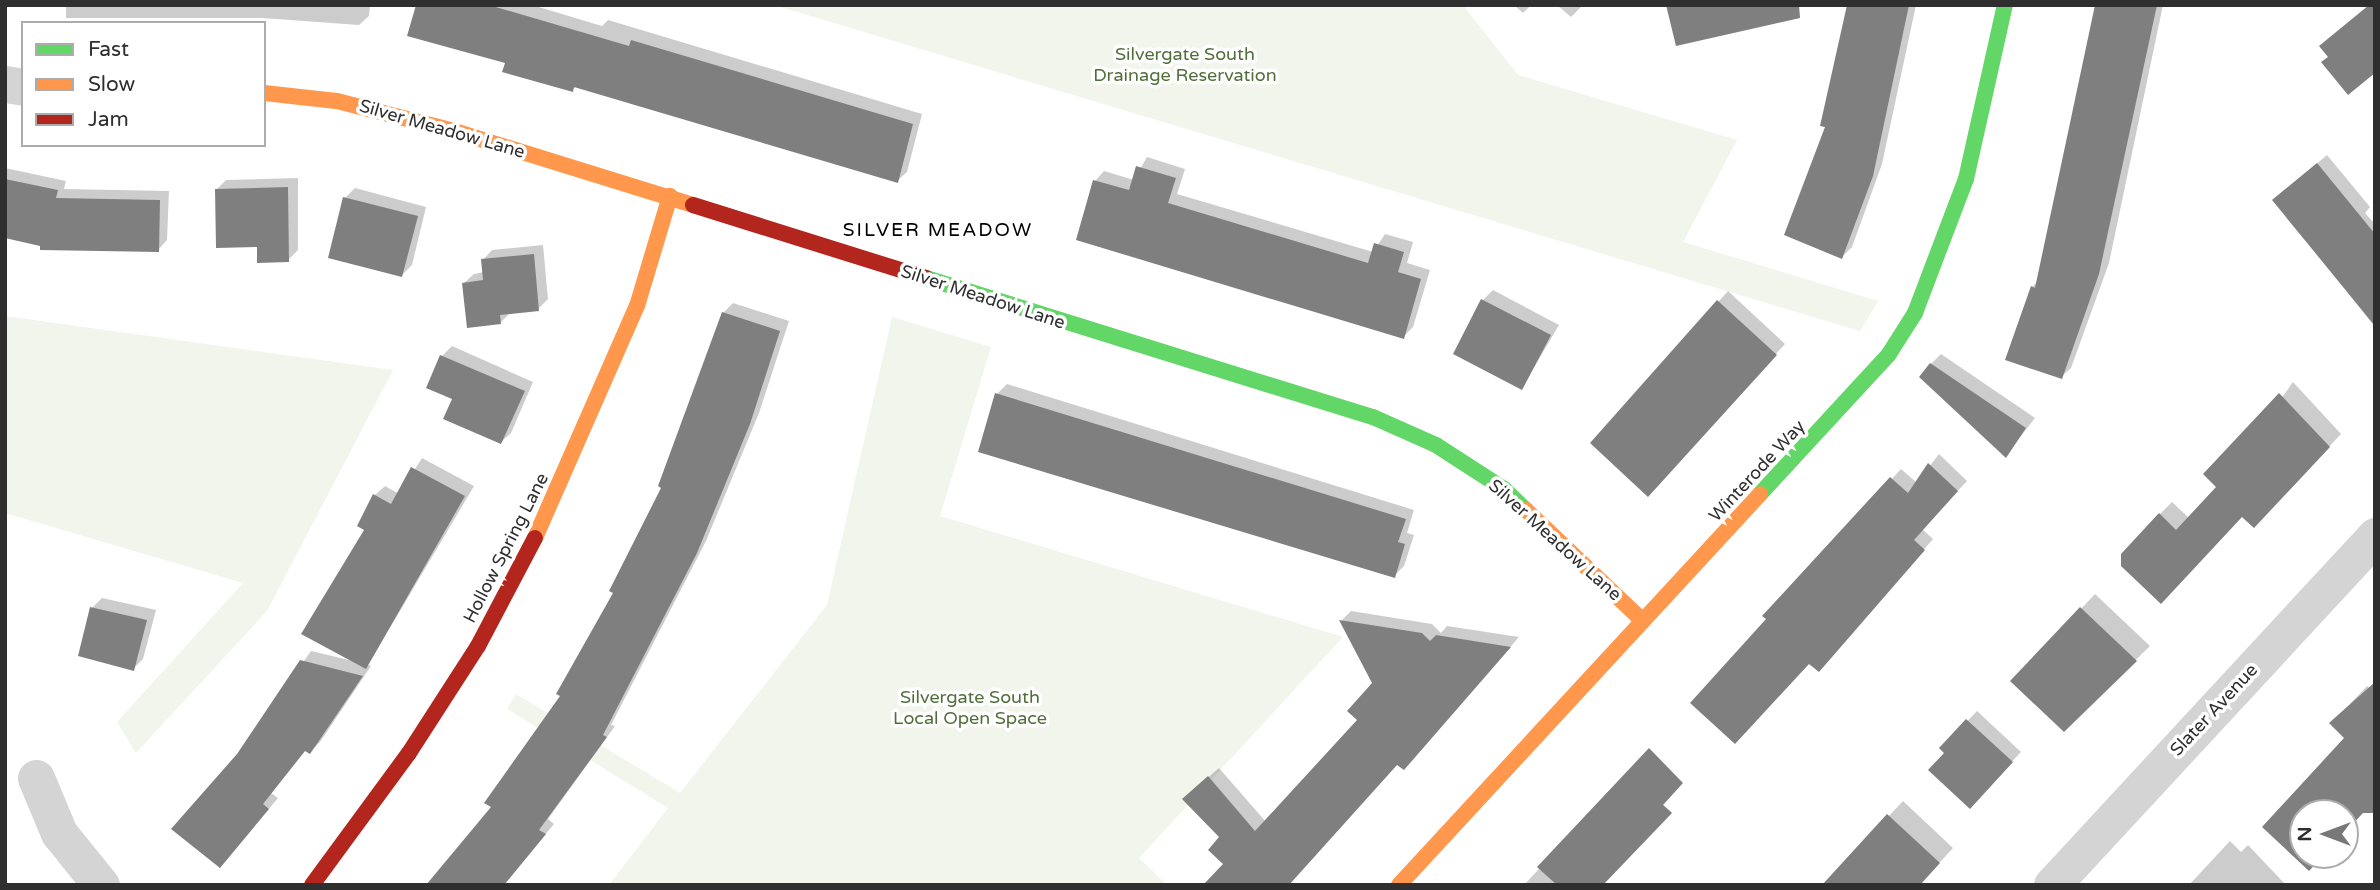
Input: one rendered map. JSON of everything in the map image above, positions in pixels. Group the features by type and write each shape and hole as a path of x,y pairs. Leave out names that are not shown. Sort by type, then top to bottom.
{"street":[{"name":"Winterode Way","path":"1399,885 1851,399 1915,313 1966,179 2004,5"},
{"name":"Silver Meadow Lane","path":"266,93 337,100 387,113 670,196 1116,340 1373,417 1436,445 1504,489 1643,621"},
{"name":"Hollow Spring Lane","path":"312,885 409,753 478,646 541,527 637,306 670,196"},
{"name":"Slater Avenue","path":"2053,885 2375,536"},
{"path":"36,778 59,833 101,885"}],"green space":[{"name":"Silvergate South Drainage Reservation","path":"774,5 1463,5 1518,75 1737,140 1683,242 1878,301 1860,331"},
{"path":"5,316 393,370 267,611 136,753 117,722 243,583 5,513"},
{"name":"Silvergate South Local Open Space","path":"892,317 991,347 940,516 1343,637 1139,858 1167,885 609,885 668,808 507,709 516,694 680,793 827,605"}],"building":[{"path":"416,5 489,5 629,46 631,40 913,124 898,183 574,87 573,92 502,72 505,63 407,36"},
{"path":"1666,5 1799,5 1800,18 1676,46"},
{"path":"1847,5 1909,5 1873,176 1842,259 1784,235 1825,127 1820,126"},
{"path":"2095,5 2157,5 2099,274 2062,379 2005,360 2031,286 2035,288"},
{"path":"2369,5 2375,5 2375,73 2348,95 2321,62 2328,57 2319,46"},
{"path":"2317,163 2375,234 2375,326 2272,200"},
{"path":"1136,166 1176,178 1168,203 1368,263 1374,243 1404,252 1398,272 1421,279 1404,339 1076,240 1093,180 1129,190"},
{"path":"5,179 58,190 56,198 160,200 159,252 40,250 40,246 5,238"},
{"path":"288,187 289,262 257,263 257,247 216,248 215,189"},
{"path":"343,197 418,216 402,277 328,258"},
{"path":"534,254 539,311 500,315 501,324 467,328 462,283 483,280 481,259"},
{"path":"1481,299 1551,335 1522,390 1453,354"},
{"path":"1717,300 1777,355 1648,497 1590,443"},
{"path":"722,312 780,331 750,424 697,553 603,735 607,737 539,830 546,834 504,885 426,885 491,807 484,803 560,696 556,694 613,593 609,591 661,488 658,486"},
{"path":"440,355 525,391 501,444 443,419 452,399 426,388"},
{"path":"1930,363 2026,428 2006,458 1919,377"},
{"path":"995,393 1406,519 1398,542 1405,544 1395,578 978,452"},
{"path":"2279,393 2330,447 2254,528 2242,517 2161,604 2121,566 2121,554 2159,513 2176,530 2216,487 2203,474"},
{"path":"1928,463 1958,491 1914,540 1925,550 1819,672 1809,664 1735,744 1690,703 1766,619 1762,616 1890,477 1908,493"},
{"path":"411,467 465,496 366,669 301,634 364,530 357,526 373,494 391,504"},
{"path":"90,607 147,620 134,671 78,656"},
{"path":"2080,607 2137,661 2064,732 2010,681"},
{"path":"1339,620 1422,633 1430,641 1436,635 1511,647 1404,770 1397,765 1289,885 1203,885 1223,864 1208,850 1219,837 1182,799 1208,776 1255,831 1357,720 1347,711 1372,683"},
{"path":"300,660 363,676 310,754 305,751 263,804 269,809 220,868 171,829 237,754"},
{"path":"2375,682 2375,813 2363,813 2359,817 2359,799 2289,799 2289,852 2262,827 2344,738 2329,723"},
{"path":"1966,719 2013,762 1970,809 1928,770 1944,753 1939,748"},
{"path":"1649,748 1683,783 1663,805 1672,813 1603,885 1557,885 1537,867"},
{"path":"1887,814 1940,863 1920,885 1822,885"}],"traffic: fast":[{"path":"1760,494 1889,354 1915,313 1966,179 2005,5"},
{"path":"926,278 1373,417 1436,445 1504,489 1526,510"}],"traffic: slow":[{"path":"266,93 337,101 451,130 693,205"},
{"path":"535,538 637,306 670,196"},
{"path":"1399,885 1760,494"},
{"path":"1526,510 1643,621"}],"traffic: jam":[{"path":"693,205 926,278"},
{"path":"312,885 409,753 478,646 535,538"}],"district":[{"name":"SILVER MEADOW","path":"938,231"}]}
